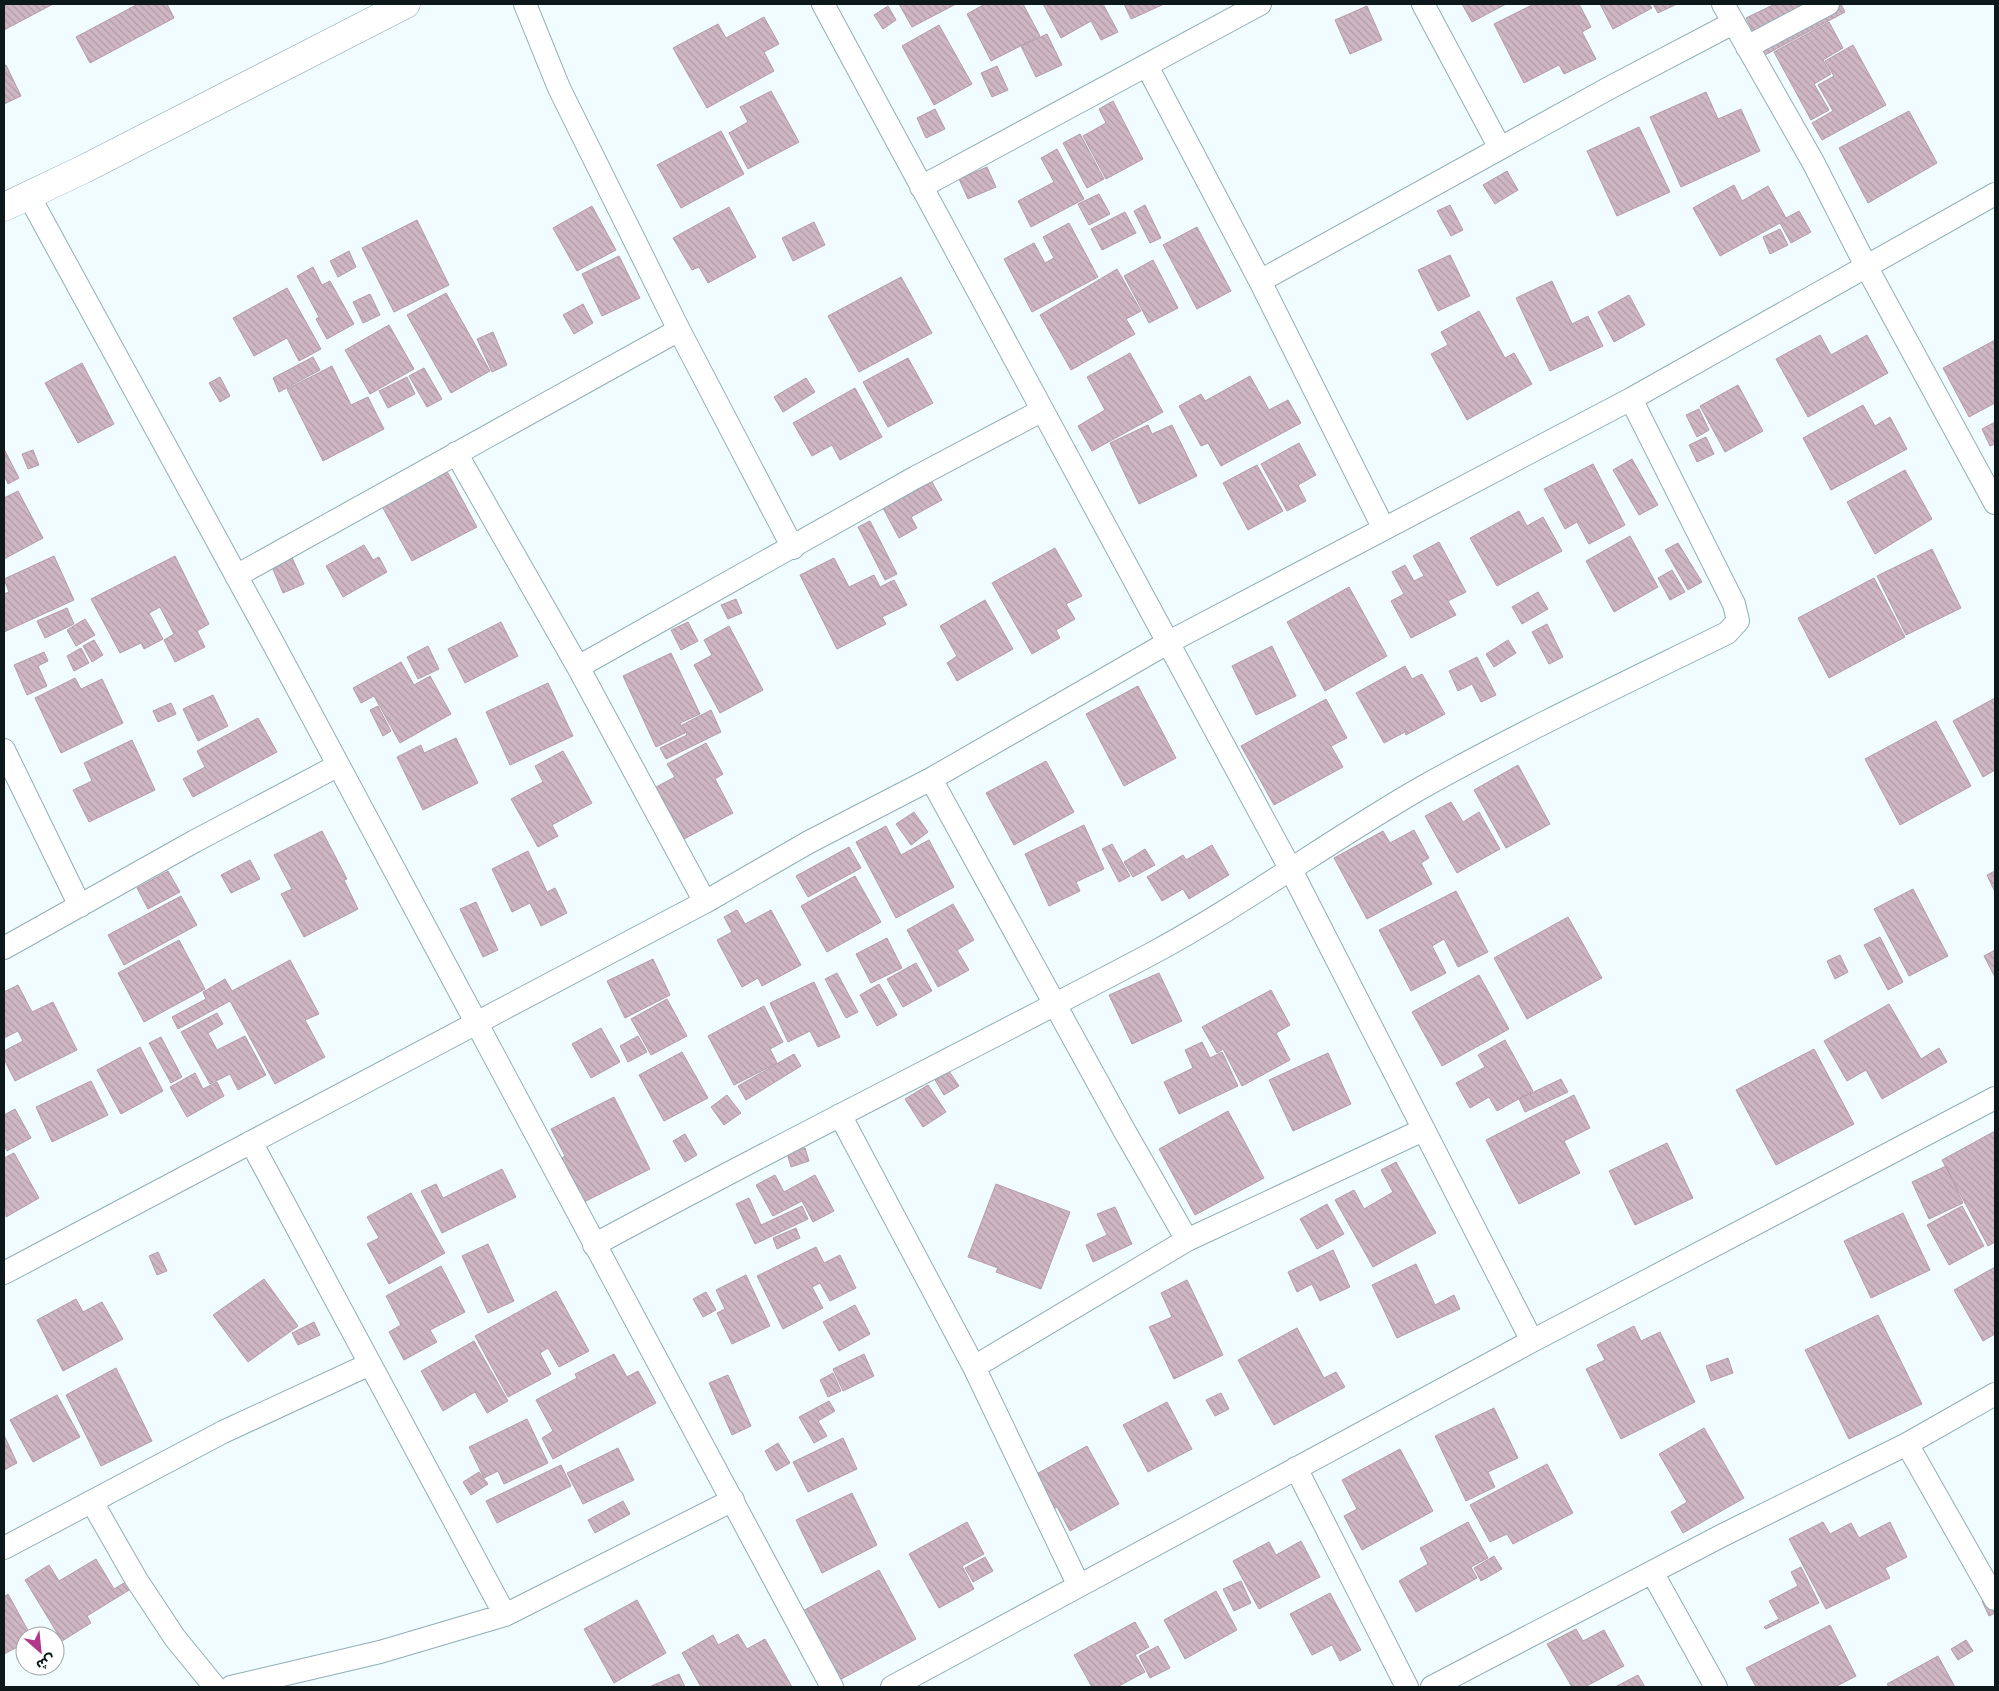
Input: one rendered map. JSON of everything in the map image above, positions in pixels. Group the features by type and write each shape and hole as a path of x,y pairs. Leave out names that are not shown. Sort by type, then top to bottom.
{"street":[{"path":"4,207 406,4"},
{"path":"525,4 559,88 680,330 793,548"},
{"path":"823,4 1291,870 1532,1341"},
{"path":"921,186 1260,4"},
{"path":"1423,4 1500,148"},
{"path":"1747,47 1828,4"},
{"path":"1260,281 1500,148 1728,13 1813,162 1866,266 1995,503"},
{"path":"1147,66 1260,281 1384,529"},
{"path":"4,1272 705,902 809,842 931,779 1169,642 1631,399 1995,194"},
{"path":"29,196 236,576 832,1687"},
{"path":"236,576 680,330"},
{"path":"594,1245 1054,1003 1153,953 1420,790 1548,720 1727,633 1738,621 1734,604 1631,399"},
{"path":"578,667 793,548 916,477 1042,411"},
{"path":"456,453 578,667 705,902"},
{"path":"4,750 80,906"},
{"path":"4,948 195,841 337,766"},
{"path":"931,779 1187,1240"},
{"path":"892,1687 1532,1341 1995,1098"},
{"path":"840,1115 974,1367 1079,1586"},
{"path":"974,1367 1187,1240 1423,1130"},
{"path":"250,1142 505,1615"},
{"path":"4,1548 223,1432 370,1364"},
{"path":"1432,1687 1652,1572 1907,1444 1995,1394"},
{"path":"1907,1444 1995,1599"},
{"path":"1296,1468 1407,1687"},
{"path":"231,1687 380,1652 505,1615 733,1500"},
{"path":"92,1502 136,1580 175,1638 215,1687"},
{"path":"1652,1572 1716,1687"}],"building":[{"path":"4,4 53,4 4,30"},
{"path":"138,4 167,4 174,18 90,63 76,37"},
{"path":"899,4 956,4 912,27"},
{"path":"985,4 1023,4 1040,36 991,61 967,14"},
{"path":"1043,4 1103,4 1118,32 1101,40 1091,21 1061,38"},
{"path":"1124,4 1164,4 1131,19"},
{"path":"1462,4 1506,4 1472,22"},
{"path":"1534,4 1579,4 1591,27 1582,32 1596,59 1564,74 1559,65 1524,83 1494,24"},
{"path":"1600,4 1649,4 1652,8 1613,29"},
{"path":"1653,4 1677,4 1658,13"},
{"path":"1775,4 1841,4 1845,12 1765,55 1746,18"},
{"path":"888,6 896,20 883,29 874,15"},
{"path":"1367,6 1382,40 1350,54 1335,20"},
{"path":"764,17 779,44 764,52 774,71 707,108 673,48 718,24 726,38"},
{"path":"1829,22 1843,48 1823,60 1831,74 1814,84 1829,110 1811,120 1774,52"},
{"path":"939,25 972,84 934,105 902,46"},
{"path":"1047,34 1062,65 1036,77 1021,46"},
{"path":"1853,45 1886,105 1822,140 1812,123 1833,111 1818,85 1834,76 1825,61"},
{"path":"6,65 21,96 4,104 4,66"},
{"path":"997,66 1008,90 992,97 981,73"},
{"path":"771,91 799,142 748,169 729,133 748,122 740,107"},
{"path":"1706,92 1718,119 1741,109 1760,151 1681,187 1650,117"},
{"path":"1113,101 1143,159 1106,179 1083,136 1106,123 1099,109"},
{"path":"935,109 945,129 926,138 917,118"},
{"path":"1909,111 1937,163 1868,203 1839,148"},
{"path":"1639,127 1670,192 1617,216 1587,151"},
{"path":"721,131 744,174 681,208 657,165"},
{"path":"1080,134 1104,179 1087,188 1063,143"},
{"path":"1057,149 1084,199 1031,227 1018,201 1054,182 1041,158"},
{"path":"987,167 996,187 968,199 959,179"},
{"path":"1507,171 1518,190 1495,204 1483,185"},
{"path":"1734,185 1742,201 1768,186 1786,218 1799,211 1811,232 1791,243 1780,223 1720,256 1693,208"},
{"path":"1099,194 1110,214 1089,225 1078,204"},
{"path":"1145,205 1161,238 1150,243 1134,211"},
{"path":"1450,205 1463,230 1451,236 1437,211"},
{"path":"592,206 616,250 577,271 553,228"},
{"path":"729,207 756,257 708,283 699,267 692,270 673,238"},
{"path":"1125,212 1136,233 1102,250 1091,229"},
{"path":"417,220 449,285 394,312 362,248"},
{"path":"814,222 825,245 793,261 782,238"},
{"path":"1069,223 1098,277 1032,312 1004,259 1034,243 1045,263 1054,258 1043,237"},
{"path":"1197,227 1231,291 1197,309 1163,245"},
{"path":"1780,229 1788,245 1770,254 1763,237"},
{"path":"349,251 356,267 338,277 330,261"},
{"path":"1450,255 1470,296 1438,311 1418,270"},
{"path":"619,256 640,298 602,316 582,274"},
{"path":"1153,260 1178,308 1149,323 1124,276"},
{"path":"313,267 322,285 330,281 354,324 327,339 316,319 319,317 297,276"},
{"path":"1117,269 1141,311 1126,319 1135,334 1071,370 1040,315"},
{"path":"901,277 932,333 859,372 828,316"},
{"path":"1552,281 1572,324 1588,316 1603,346 1550,371 1516,298"},
{"path":"287,288 321,349 299,361 287,338 254,356 233,318"},
{"path":"446,293 490,371 451,393 407,315"},
{"path":"370,294 380,315 363,323 353,302"},
{"path":"1629,295 1645,325 1614,342 1598,312"},
{"path":"583,304 593,323 574,334 563,315"},
{"path":"1479,311 1505,358 1514,353 1532,384 1467,420 1431,354 1448,345 1441,332"},
{"path":"389,325 414,369 370,394 345,350"},
{"path":"493,332 507,365 492,372 477,339"},
{"path":"1820,335 1831,355 1867,335 1888,373 1808,417 1776,359"},
{"path":"1995,340 1995,403 1969,417 1943,368"},
{"path":"1130,353 1163,412 1092,451 1078,426 1105,410 1087,377"},
{"path":"313,357 320,370 279,392 273,378"},
{"path":"908,358 933,403 888,427 863,382"},
{"path":"82,363 114,424 78,443 45,383"},
{"path":"332,366 351,405 368,397 384,429 323,461 287,389"},
{"path":"424,368 442,399 427,407 409,376"},
{"path":"1250,376 1269,410 1288,400 1301,423 1221,466 1208,443 1201,446 1179,406 1201,394 1205,401"},
{"path":"220,377 230,396 220,402 209,383"},
{"path":"407,377 415,394 388,408 379,391"},
{"path":"806,378 815,392 783,412 774,397"},
{"path":"1738,385 1763,431 1725,452 1700,406"},
{"path":"855,388 882,437 840,460 832,445 812,456 793,423"},
{"path":"1863,405 1875,426 1890,417 1907,449 1831,490 1803,438"},
{"path":"1699,409 1709,430 1697,437 1686,415"},
{"path":"1995,422 1995,444 1990,446 1982,429"},
{"path":"1148,425 1152,434 1172,425 1197,476 1139,504 1110,443"},
{"path":"1706,437 1714,454 1697,462 1689,445"},
{"path":"1299,443 1316,475 1298,485 1306,501 1287,511 1261,464"},
{"path":"4,449 19,478 8,484 4,475"},
{"path":"33,450 39,465 28,469 22,454"},
{"path":"1632,459 1658,505 1639,515 1613,470"},
{"path":"442,462 477,527 412,561 378,499"},
{"path":"1593,464 1625,525 1589,544 1577,522 1565,529 1544,489"},
{"path":"1257,465 1283,511 1248,530 1223,483"},
{"path":"1905,470 1932,519 1875,554 1847,502"},
{"path":"932,482 942,500 911,517 917,528 899,538 883,508"},
{"path":"18,491 43,538 4,559 4,498"},
{"path":"1519,511 1527,526 1543,517 1562,551 1497,586 1470,538"},
{"path":"870,521 897,574 885,580 858,527"},
{"path":"1630,536 1658,587 1614,612 1586,561"},
{"path":"1439,542 1466,592 1448,601 1456,615 1411,638 1391,601 1404,594 1392,572 1405,565 1414,581 1424,576 1413,556"},
{"path":"1678,543 1702,582 1688,590 1665,550"},
{"path":"364,545 373,560 379,557 387,572 343,597 326,566"},
{"path":"1055,548 1082,596 1066,604 1075,619 1056,630 1060,638 1032,654 992,583"},
{"path":"1932,549 1961,608 1906,635 1877,576"},
{"path":"289,551 304,584 283,593 269,560"},
{"path":"54,556 74,600 4,632 4,594 9,592 4,579"},
{"path":"175,556 209,624 197,631 205,647 175,662 164,640 174,634 160,607 149,613 163,639 144,649 141,643 120,653 91,599"},
{"path":"834,558 849,587 874,575 880,587 894,580 907,605 882,617 886,624 837,649 800,575"},
{"path":"1672,570 1685,592 1670,600 1658,578"},
{"path":"1874,578 1905,637 1829,678 1798,618"},
{"path":"1349,587 1387,656 1325,691 1287,622"},
{"path":"1538,592 1548,609 1522,624 1512,607"},
{"path":"736,599 742,613 728,619 721,605"},
{"path":"985,600 1013,649 957,681 947,663 957,656 940,626"},
{"path":"67,608 74,624 45,638 37,621"},
{"path":"85,619 95,635 76,646 67,630"},
{"path":"501,622 518,656 465,683 448,649"},
{"path":"688,622 698,641 681,650 671,630"},
{"path":"1547,624 1563,657 1549,664 1532,632"},
{"path":"729,626 763,690 720,713 694,665 712,655 704,640"},
{"path":"94,640 103,655 92,662 83,646"},
{"path":"1508,640 1516,653 1494,667 1486,654"},
{"path":"428,646 439,669 418,679 407,657"},
{"path":"1272,646 1296,696 1256,715 1232,666"},
{"path":"81,648 89,663 74,671 67,656"},
{"path":"44,652 48,661 38,666 47,686 27,695 14,665"},
{"path":"671,653 700,714 680,723 685,733 656,747 623,676"},
{"path":"1477,657 1496,695 1481,702 1472,684 1458,691 1449,671"},
{"path":"401,662 414,685 430,676 451,714 400,743 374,696 361,703 353,688"},
{"path":"1405,666 1412,679 1422,674 1445,714 1406,735 1405,732 1384,743 1356,693"},
{"path":"75,678 81,689 102,679 123,723 61,753 35,698"},
{"path":"548,683 573,736 510,765 486,712"},
{"path":"1138,686 1176,758 1124,786 1086,714"},
{"path":"213,695 228,726 198,741 183,709"},
{"path":"1995,698 1995,770 1983,777 1953,721"},
{"path":"1326,699 1347,738 1331,746 1343,767 1274,805 1241,746"},
{"path":"171,703 176,714 158,722 153,711"},
{"path":"378,706 391,731 383,736 370,710"},
{"path":"711,710 721,732 666,759 660,748 687,735 682,725"},
{"path":"258,718 277,752 193,797 183,779 205,767 197,751"},
{"path":"1936,721 1971,786 1900,825 1865,759"},
{"path":"456,738 478,783 423,810 397,757 421,745 424,753"},
{"path":"132,740 155,790 89,822 73,790 92,781 84,763"},
{"path":"706,743 723,774 715,779 733,813 684,839 656,787 675,777 667,764"},
{"path":"563,751 592,803 552,825 558,836 538,847 511,799 543,782 535,766"},
{"path":"1046,761 1074,812 1014,845 986,793"},
{"path":"1518,765 1550,824 1506,848 1474,790"},
{"path":"1451,802 1463,822 1479,812 1500,849 1457,873 1425,816"},
{"path":"914,812 928,832 911,845 896,824"},
{"path":"1084,825 1104,869 1076,882 1080,891 1049,906 1025,854"},
{"path":"886,826 901,855 929,840 954,887 896,918 856,842"},
{"path":"1414,830 1429,858 1421,863 1432,884 1367,919 1334,858 1383,831 1390,843"},
{"path":"322,831 347,879 344,880 358,909 304,937 281,894 292,889 274,855"},
{"path":"1112,844 1130,876 1119,882 1102,849"},
{"path":"1212,845 1229,875 1189,899 1183,889 1162,901 1147,877 1183,855 1186,860"},
{"path":"849,847 861,868 808,897 796,876"},
{"path":"1145,849 1155,865 1133,877 1124,862"},
{"path":"528,851 547,892 555,888 567,913 541,926 530,903 512,912 492,869"},
{"path":"250,860 260,879 231,893 221,875"},
{"path":"168,871 180,892 148,909 137,888"},
{"path":"1995,871 1995,892 1987,875"},
{"path":"855,876 881,922 827,952 801,906"},
{"path":"1913,889 1948,956 1909,976 1874,909"},
{"path":"1456,891 1488,952 1458,967 1444,939 1432,946 1446,973 1411,991 1379,930"},
{"path":"181,896 197,925 124,965 108,935"},
{"path":"476,902 498,950 483,957 460,909"},
{"path":"953,904 974,940 957,950 969,970 938,987 907,930"},
{"path":"737,910 745,924 771,910 801,965 762,986 758,978 742,987 717,940 732,932 724,917"},
{"path":"1568,917 1602,978 1527,1019 1494,958"},
{"path":"1880,937 1903,982 1888,990 1864,945"},
{"path":"887,938 902,968 871,983 856,954"},
{"path":"179,940 205,989 144,1022 118,973"},
{"path":"1995,950 1995,977 1984,956"},
{"path":"1840,955 1848,972 1835,979 1827,961"},
{"path":"653,959 670,995 625,1018 607,981"},
{"path":"290,960 319,1014 305,1020 325,1057 275,1084 230,1001 178,1029 172,1017 206,999 203,992 225,979 232,991"},
{"path":"916,963 932,991 903,1007 887,979"},
{"path":"837,973 858,1012 846,1018 825,979"},
{"path":"1159,973 1182,1021 1132,1044 1109,995"},
{"path":"1479,975 1509,1029 1442,1066 1412,1012"},
{"path":"814,982 840,1037 818,1047 810,1031 788,1042 770,1003"},
{"path":"879,984 897,1015 877,1026 860,995"},
{"path":"18,985 32,1012 53,1002 77,1050 15,1081 4,1059 4,1051 23,1041 18,1031 4,1038 4,992"},
{"path":"1271,990 1290,1025 1276,1033 1290,1060 1242,1086 1223,1049 1217,1053 1202,1027"},
{"path":"667,999 687,1036 651,1055 631,1019"},
{"path":"1889,1004 1921,1059 1939,1048 1947,1062 1882,1099 1866,1070 1847,1081 1824,1041"},
{"path":"764,1006 783,1042 770,1049 777,1063 734,1085 708,1036"},
{"path":"217,1013 223,1024 208,1033 217,1050 245,1036 266,1075 238,1090 230,1074 210,1084 181,1032"},
{"path":"601,1028 620,1062 591,1078 572,1044"},
{"path":"638,1036 647,1052 628,1062 620,1046"},
{"path":"161,1037 182,1077 171,1083 149,1043"},
{"path":"1505,1040 1533,1091 1497,1111 1489,1097 1470,1108 1456,1083 1485,1067 1478,1055"},
{"path":"1202,1042 1210,1058 1222,1052 1238,1086 1179,1114 1164,1082 1193,1068 1185,1050"},
{"path":"140,1047 163,1091 121,1114 97,1070"},
{"path":"1814,1049 1854,1124 1776,1165 1736,1090"},
{"path":"682,1052 708,1098 664,1121 639,1075"},
{"path":"1328,1053 1351,1104 1293,1131 1269,1080"},
{"path":"794,1054 801,1066 746,1100 738,1086"},
{"path":"949,1071 959,1086 944,1095 935,1080"},
{"path":"195,1073 203,1089 217,1082 224,1096 187,1117 170,1087"},
{"path":"1561,1079 1568,1092 1525,1112 1519,1099"},
{"path":"91,1081 108,1115 52,1142 36,1107"},
{"path":"928,1085 946,1112 923,1127 905,1099"},
{"path":"727,1095 741,1113 724,1125 711,1107"},
{"path":"1574,1095 1590,1128 1564,1141 1580,1173 1519,1204 1486,1140"},
{"path":"614,1097 650,1169 584,1202 562,1158 565,1156 551,1129"},
{"path":"15,1109 31,1138 7,1151 4,1145 4,1115"},
{"path":"1228,1111 1264,1178 1195,1215 1159,1149"},
{"path":"1995,1131 1995,1242 1988,1246 1942,1160"},
{"path":"685,1134 697,1155 685,1162 673,1141"},
{"path":"1667,1143 1693,1198 1635,1225 1609,1171"},
{"path":"805,1148 809,1161 791,1167 787,1153"},
{"path":"14,1153 39,1198 6,1217 4,1158"},
{"path":"1396,1162 1436,1233 1373,1267 1335,1200 1354,1190 1364,1209 1393,1192 1381,1170"},
{"path":"1946,1166 1963,1203 1929,1219 1912,1182"},
{"path":"502,1169 516,1197 442,1233 421,1191 436,1184 443,1198"},
{"path":"775,1175 784,1192 815,1175 834,1211 813,1222 802,1201 773,1216 756,1185"},
{"path":"996,1184 1070,1212 1041,1289 996,1272 998,1268 968,1257"},
{"path":"411,1193 445,1253 389,1284 367,1244 379,1238 367,1217"},
{"path":"749,1198 761,1225 802,1206 808,1219 755,1244 736,1204"},
{"path":"1327,1204 1344,1234 1317,1249 1300,1219"},
{"path":"1962,1206 1984,1246 1949,1265 1927,1225"},
{"path":"1115,1207 1132,1244 1093,1262 1086,1245 1107,1235 1097,1214"},
{"path":"1903,1213 1930,1270 1871,1298 1844,1241"},
{"path":"796,1228 800,1238 777,1249 773,1238"},
{"path":"488,1244 514,1301 488,1313 462,1256"},
{"path":"816,1247 824,1263 840,1255 856,1288 830,1301 820,1283 812,1287 823,1308 783,1329 757,1276"},
{"path":"1333,1250 1350,1287 1320,1301 1312,1284 1297,1292 1288,1272"},
{"path":"158,1252 167,1271 157,1275 149,1256"},
{"path":"1416,1264 1435,1305 1454,1295 1460,1309 1397,1338 1372,1285"},
{"path":"441,1266 465,1312 430,1330 437,1342 404,1360 389,1332 401,1325 386,1296"},
{"path":"1995,1267 1995,1334 1983,1341 1954,1290"},
{"path":"746,1275 770,1326 732,1344 717,1313 725,1309 716,1290"},
{"path":"264,1279 298,1326 248,1362 213,1315"},
{"path":"1187,1280 1223,1355 1174,1379 1149,1327 1172,1317 1161,1293"},
{"path":"556,1291 589,1351 559,1367 548,1348 540,1353 551,1374 508,1397 475,1336"},
{"path":"706,1292 716,1310 703,1317 693,1299"},
{"path":"76,1299 83,1312 102,1302 123,1339 63,1371 37,1320"},
{"path":"855,1305 870,1334 839,1351 823,1322"},
{"path":"1878,1315 1922,1404 1849,1439 1805,1350"},
{"path":"314,1322 320,1335 298,1345 292,1333"},
{"path":"1634,1326 1641,1341 1660,1332 1695,1402 1621,1439 1586,1369 1605,1360 1597,1345"},
{"path":"1297,1328 1324,1378 1336,1372 1345,1387 1274,1425 1238,1360"},
{"path":"474,1341 508,1401 487,1413 475,1392 443,1411 421,1371"},
{"path":"614,1354 627,1377 638,1371 656,1403 553,1459 542,1438 553,1431 536,1400 577,1378 575,1374"},
{"path":"864,1354 874,1376 843,1391 833,1369"},
{"path":"1728,1358 1733,1373 1711,1381 1706,1366"},
{"path":"116,1368 152,1441 101,1466 66,1395"},
{"path":"833,1373 841,1391 828,1397 820,1380"},
{"path":"728,1375 751,1426 732,1435 709,1383"},
{"path":"1221,1393 1229,1409 1215,1416 1206,1400"},
{"path":"57,1395 80,1437 33,1462 10,1420"},
{"path":"829,1401 835,1411 818,1421 827,1436 814,1443 799,1417"},
{"path":"1167,1402 1192,1449 1148,1472 1123,1425"},
{"path":"1494,1408 1518,1458 1488,1472 1495,1487 1466,1501 1435,1436"},
{"path":"527,1419 548,1463 504,1484 498,1471 484,1478 469,1447"},
{"path":"1704,1428 1744,1498 1683,1533 1671,1512 1687,1502 1659,1454"},
{"path":"4,1435 17,1463 4,1470"},
{"path":"843,1438 857,1469 808,1492 793,1462"},
{"path":"778,1443 790,1463 776,1471 765,1451"},
{"path":"1087,1446 1119,1504 1070,1531 1057,1507 1052,1510 1033,1476"},
{"path":"618,1448 634,1480 583,1504 567,1473"},
{"path":"1400,1449 1433,1511 1362,1550 1344,1516 1357,1509 1342,1480"},
{"path":"1547,1464 1573,1513 1513,1544 1507,1534 1490,1542 1470,1505"},
{"path":"561,1465 571,1486 497,1523 486,1501"},
{"path":"479,1472 488,1484 471,1495 463,1482"},
{"path":"852,1493 877,1545 822,1573 796,1520"},
{"path":"623,1501 630,1514 595,1533 588,1520"},
{"path":"967,1522 984,1554 962,1566 974,1589 939,1608 909,1554"},
{"path":"1468,1522 1488,1558 1471,1567 1477,1578 1416,1612 1399,1581 1428,1564 1420,1548"},
{"path":"1823,1522 1830,1534 1851,1523 1859,1538 1890,1522 1907,1557 1885,1568 1890,1578 1826,1609 1789,1539"},
{"path":"1301,1541 1320,1577 1259,1609 1233,1561 1269,1542 1276,1555"},
{"path":"1494,1556 1502,1569 1481,1581 1474,1568"},
{"path":"985,1557 993,1571 973,1582 965,1568"},
{"path":"96,1559 114,1589 129,1580 134,1587 87,1616 91,1623 65,1639 65,1626 53,1626 25,1580 49,1565 59,1581"},
{"path":"1801,1567 1819,1603 1766,1629 1764,1627 1779,1619 1769,1601 1798,1586 1791,1572"},
{"path":"879,1570 916,1639 834,1683 797,1614"},
{"path":"1241,1581 1251,1603 1234,1611 1223,1589"},
{"path":"1216,1591 1237,1630 1185,1659 1164,1620"},
{"path":"1330,1593 1361,1650 1340,1661 1332,1645 1312,1655 1290,1614"},
{"path":"8,1594 26,1626 15,1626 15,1648 4,1654 4,1597"},
{"path":"1994,1595 1995,1613 1989,1616 1982,1601"},
{"path":"637,1600 666,1653 614,1683 584,1629"},
{"path":"1135,1622 1149,1647 1135,1655 1145,1672 1117,1687 1092,1687 1074,1655"},
{"path":"1830,1625 1856,1676 1835,1687 1756,1687 1746,1668"},
{"path":"1576,1629 1583,1641 1604,1630 1624,1666 1585,1687 1572,1687 1547,1644"},
{"path":"738,1634 747,1649 765,1639 792,1687 701,1687 682,1653 713,1635 718,1645"},
{"path":"1966,1640 1973,1651 1958,1660 1951,1649"},
{"path":"1158,1646 1170,1668 1150,1678 1139,1656"},
{"path":"1938,1656 1955,1687 1889,1687 1887,1684"},
{"path":"679,1674 685,1687 649,1687"},
{"path":"1638,1675 1645,1687 1615,1687"}]}
